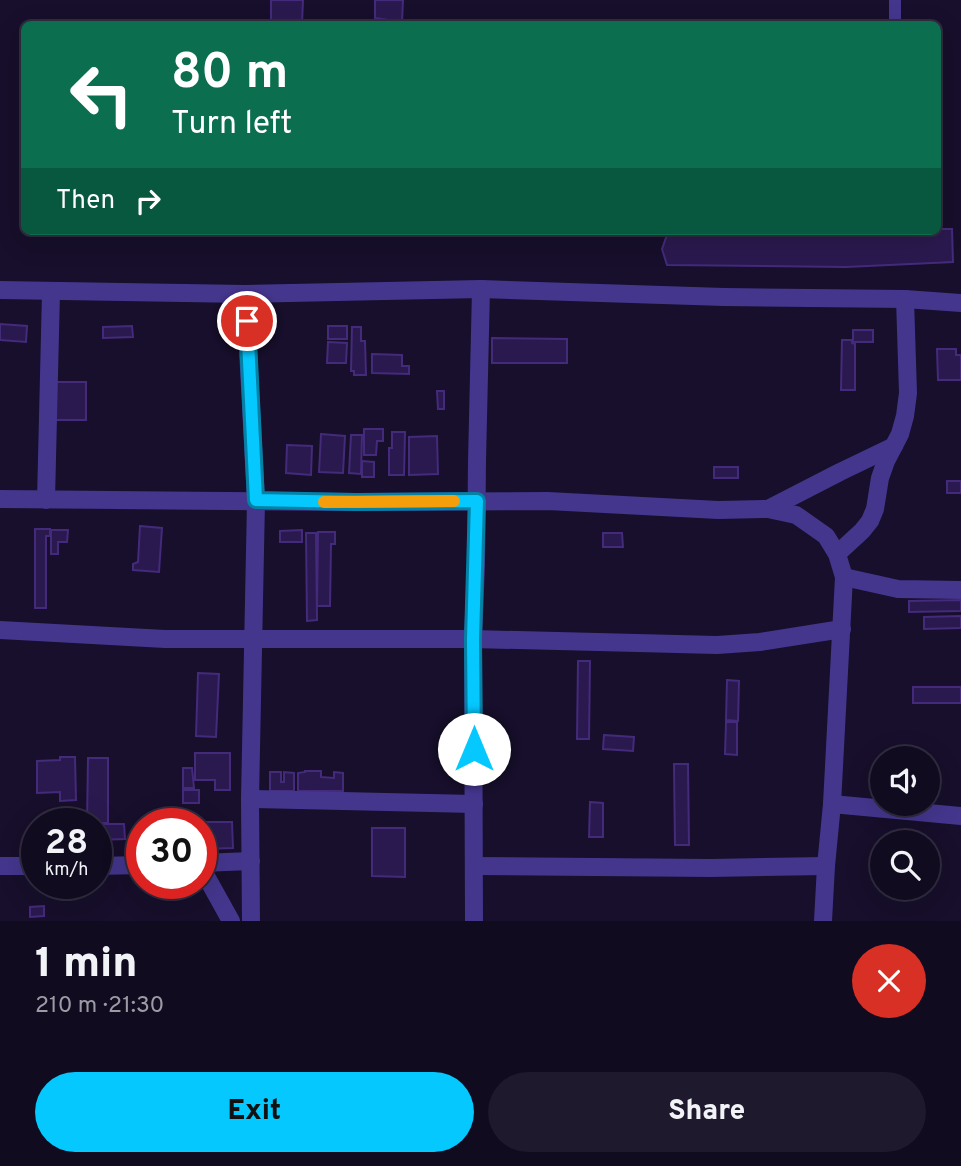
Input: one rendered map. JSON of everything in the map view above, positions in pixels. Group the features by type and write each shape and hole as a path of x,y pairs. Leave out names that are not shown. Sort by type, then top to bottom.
{"street":[{"path":"474,921 473,639 481,289"},
{"path":"0,290 245,294 481,289 724,297 905,299 961,303"},
{"path":"46,500 51,292"},
{"path":"245,294 256,500 250,799 251,921"},
{"path":"837,554 870,520 883,470 905,416 908,393 905,299"},
{"path":"768,509 894,446"},
{"path":"0,499 548,502 718,510 768,509 796,515 826,536 837,554 844,577 823,921"},
{"path":"844,577 898,589 961,590"},
{"path":"0,630 165,639 473,639 717,645 760,642 842,629"},
{"path":"250,799 474,804"},
{"path":"832,804 961,816"},
{"path":"217,864 251,861"},
{"path":"0,866 21,866"},
{"path":"474,866 826,866"},
{"path":"217,895 231,921"}],"lane":[{"path":"895,0 895,21"}],"building":[{"path":"271,0 303,0 302,21 271,21"},
{"path":"375,0 403,0 402,21 375,18"},
{"path":"941,229 952,229 953,262 846,267 667,265 662,249 667,235 941,235"},
{"path":"0,324 27,326 26,342 0,340"},
{"path":"132,326 133,337 103,338 103,327"},
{"path":"328,326 347,326 347,339 328,339"},
{"path":"352,327 361,327 361,341 365,341 366,375 354,375 354,371 351,371"},
{"path":"853,330 873,330 873,342 853,342"},
{"path":"492,338 567,339 567,363 492,363"},
{"path":"842,340 852,340 855,344 855,390 841,390"},
{"path":"328,342 347,343 346,363 327,363"},
{"path":"937,349 956,349 956,355 961,355 961,380 938,380"},
{"path":"372,354 402,355 402,366 409,366 409,374 372,373"},
{"path":"52,382 86,382 86,420 54,420"},
{"path":"437,391 444,391 444,409 438,409"},
{"path":"364,429 383,429 383,441 377,441 376,455 364,455"},
{"path":"392,432 405,432 404,475 389,475"},
{"path":"321,434 345,436 343,473 319,472"},
{"path":"351,435 362,435 361,474 349,473"},
{"path":"437,436 438,474 409,475 409,437"},
{"path":"287,445 312,446 311,475 286,473"},
{"path":"362,461 374,462 374,477 362,477"},
{"path":"714,467 738,467 738,478 714,478"},
{"path":"947,481 961,481 961,493 947,493"},
{"path":"140,526 162,528 159,572 133,570 133,564 138,562"},
{"path":"35,529 50,529 50,536 46,536 46,608 35,608"},
{"path":"51,530 68,530 67,542 58,542 58,554 51,554"},
{"path":"302,530 302,542 280,542 280,531"},
{"path":"318,532 335,532 335,544 331,544 330,606 317,606"},
{"path":"306,533 316,533 317,620 307,621"},
{"path":"603,533 622,533 623,547 603,547"},
{"path":"961,600 961,611 909,612 909,601"},
{"path":"961,616 961,628 924,629 924,617"},
{"path":"578,661 590,661 589,739 577,739"},
{"path":"198,673 219,674 216,737 196,736"},
{"path":"727,680 739,681 738,721 726,720"},
{"path":"913,687 961,687 961,703 913,703"},
{"path":"726,722 737,722 737,755 725,754"},
{"path":"604,735 634,737 633,751 603,749"},
{"path":"195,753 230,753 230,790 215,790 215,780 195,780"},
{"path":"60,757 75,757 76,800 60,801 60,792 37,793 37,761 60,760"},
{"path":"88,758 108,758 108,808 87,808"},
{"path":"674,764 688,764 689,845 675,845"},
{"path":"183,768 192,768 194,788 183,788"},
{"path":"321,771 321,777 334,778 334,772 343,773 343,791 298,791 298,773"},
{"path":"270,772 281,772 281,782 284,782 284,772 294,773 294,791 270,791"},
{"path":"183,790 199,790 199,803 183,803"},
{"path":"590,802 603,803 603,837 589,837"},
{"path":"217,822 232,822 233,848 217,848"},
{"path":"112,824 124,824 125,839 112,839"},
{"path":"372,828 405,828 405,877 372,876"},
{"path":"44,906 44,916 30,917 30,907"}],"slow traffic":[{"path":"324,502 454,501"}],"route":[{"path":"247,321 256,500 477,501 473,639 474,749"}]}
